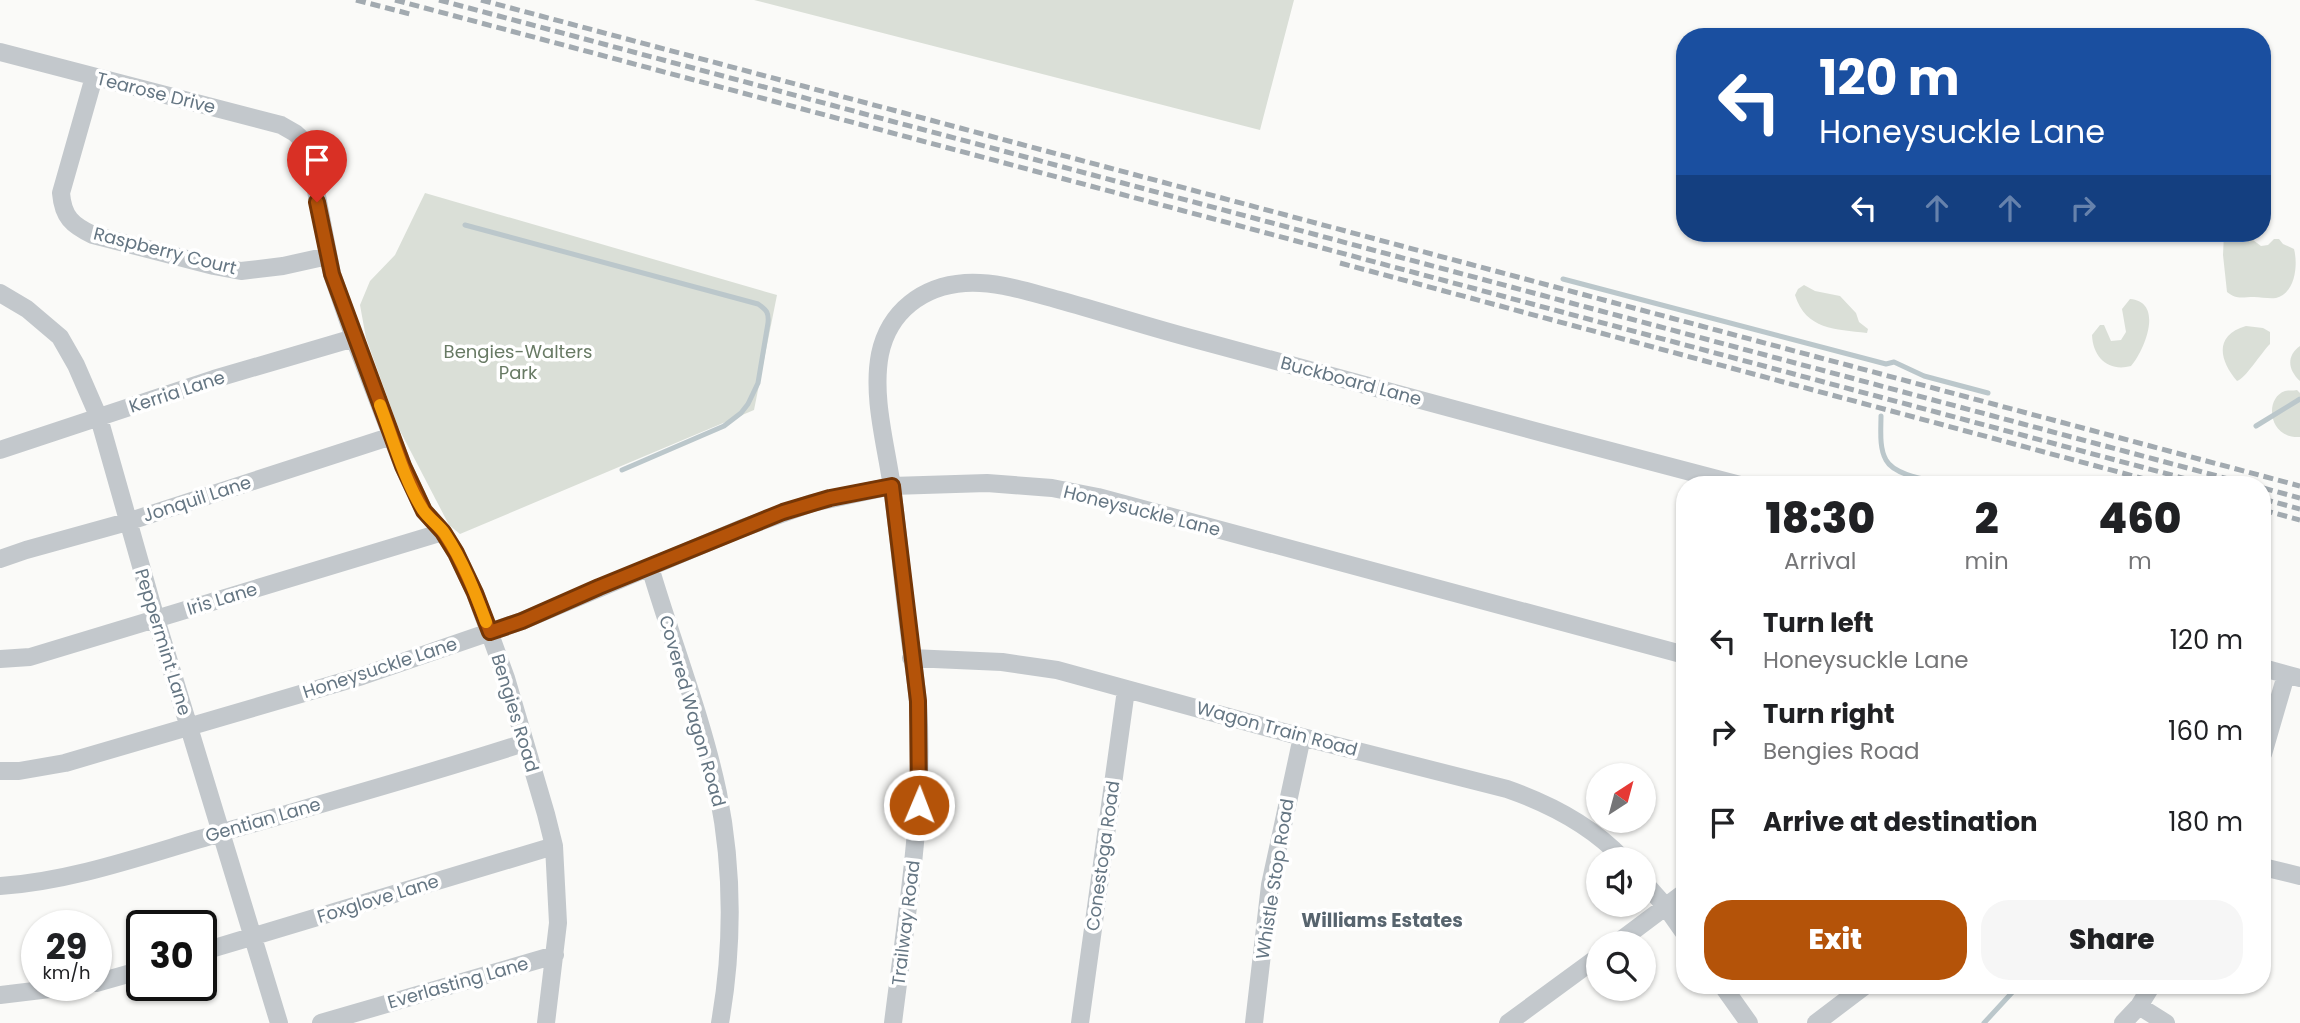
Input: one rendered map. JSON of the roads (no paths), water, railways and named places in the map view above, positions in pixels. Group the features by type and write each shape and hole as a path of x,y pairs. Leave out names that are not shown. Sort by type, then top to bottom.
{"street":[{"name":"Tearose Drive","path":"0,52 281,125 307,144"},
{"name":"Raspberry Court","path":"94,77 61,193 66,215 77,227 93,235 214,267 241,271 283,266 328,256"},
{"name":"Bengies Road","path":"307,144 332,274 354,338 403,466 424,511 443,532 475,593 506,678 546,814 554,846 558,923 546,1023"},
{"name":"Buckboard Lane","path":"961,284 1002,285 1706,476"},
{"name":"Trailway Road","path":"893,1023 919,805 918,701 880,406 878,372 880,352 886,336 903,308 937,289 961,284"},
{"name":"Peppermint Lane","path":"0,293 27,309 60,337 76,365 99,418 187,725 279,1023"},
{"name":"Kerria Lane","path":"0,450 214,379 354,338"},
{"name":"Jonquil Lane","path":"0,559 127,522 392,436"},
{"name":"Honeysuckle Lane","path":"0,771 19,771 65,763 187,725 362,676 522,621 783,512 830,498 892,486 987,482 1052,488 1098,497 1676,653"},
{"name":"Iris Lane","path":"0,659 30,657 443,532"},
{"name":"Covered Wagon Road","path":"650,567 705,744 724,826 729,916 720,1023"},
{"name":"Wagon Train Road","path":"911,658 1031,665 1472,779 1532,798 1569,816 1609,847"},
{"path":"2271,670 2293,677 2271,733"},
{"name":"Conestoga Road","path":"1080,1023 1126,690"},
{"name":"Whistle Stop Road","path":"1254,1023 1270,885 1302,737"},
{"name":"Gentian Lane","path":"0,886 97,869 524,743"},
{"name":"Foxglove Lane","path":"217,947 554,846"},
{"path":"2271,869 2300,876"},
{"path":"1656,896 1676,921"},
{"path":"1633,931 1676,899"},
{"name":"Everlasting Lane","path":"321,1023 555,955"},
{"path":"1508,1023 1586,966"},
{"path":"0,995 21,992"},
{"path":"1728,994 1749,1023"},
{"path":"1816,1023 1854,994"},
{"path":"2123,1023 2146,994"},
{"path":"2139,1006 2166,1023"}],"waterway":[{"path":"465,225 758,304 767,312 768,323 758,383 741,413 724,426 622,470"},
{"path":"1563,279 1886,364 1894,362 1924,376 1988,393"},
{"path":"2256,426 2300,399"},
{"path":"1881,416 1882,450 1886,460 1897,470 1914,476"},
{"path":"1984,1023 2011,994"}],"railway":[{"path":"356,0 410,14"},
{"path":"395,0 2175,476"},
{"path":"439,0 2217,476"},
{"path":"481,0 2263,476"},
{"path":"1340,263 2133,476"},
{"path":"2271,478 2300,486"},
{"path":"2271,490 2300,498"},
{"path":"2271,501 2300,509"},
{"path":"2271,512 2300,520"}],"district":[{"name":"Williams Estates","path":"1382,920"}],"park label":[{"name":"Bengies-Walters Park","path":"518,362"}]}
